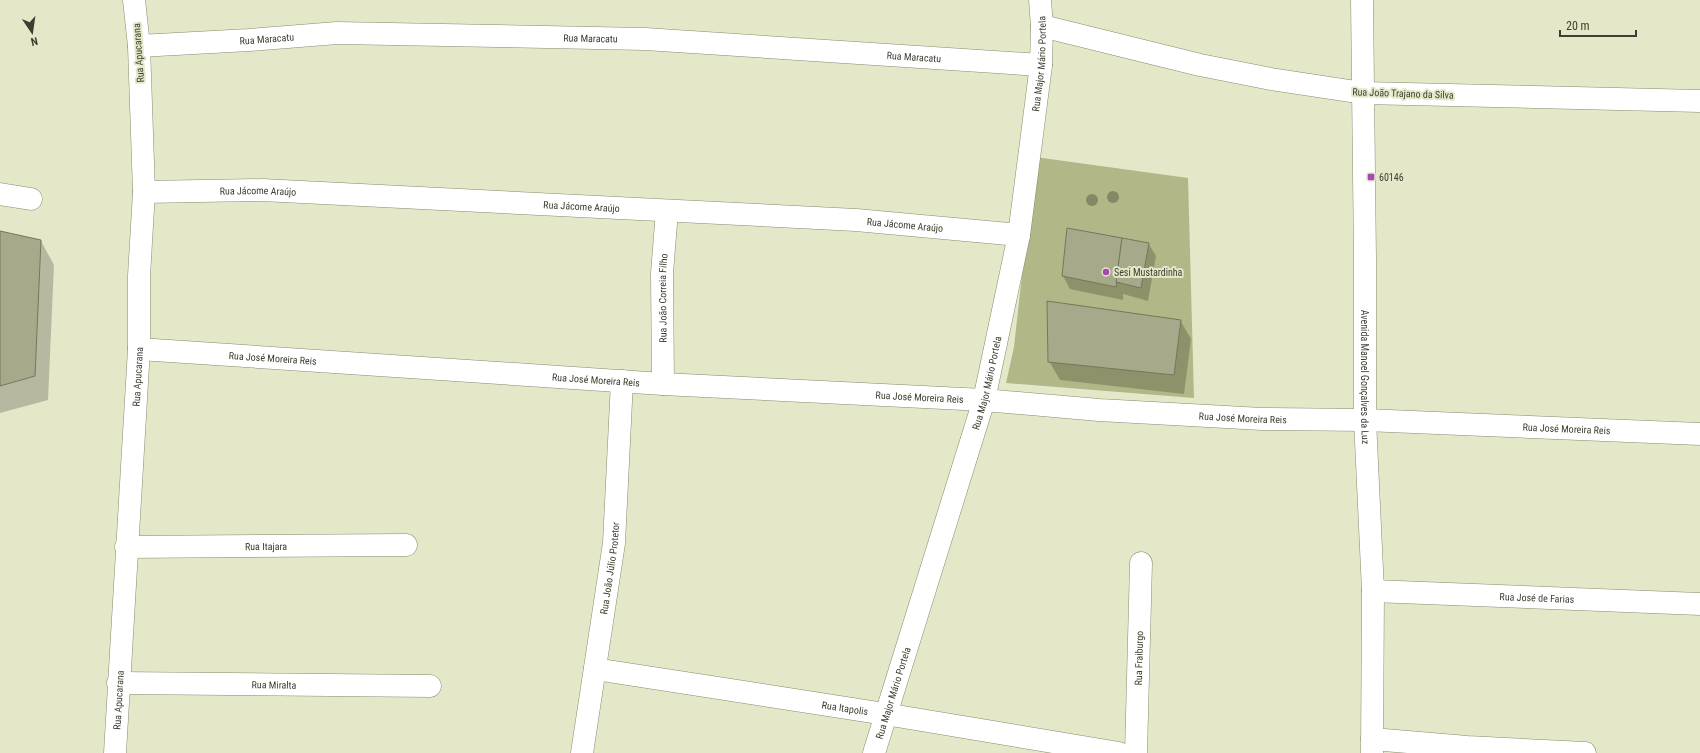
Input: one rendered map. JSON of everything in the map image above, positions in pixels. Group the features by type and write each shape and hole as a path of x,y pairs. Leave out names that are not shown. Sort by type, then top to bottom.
{"street":[{"name":"Rua Apucarana","path":"115,753 126,547 139,349 139,276 144,192 139,46 134,0"},
{"name":"Rua Major Mário Portela","path":"874,753 984,400 1019,236 1041,65 1042,26 1040,0"},
{"name":"Avenida Manoel Gonçalves da Luz","path":"1362,0 1365,420 1373,591 1372,746"},
{"name":"Rua João Trajano da Silva","path":"1042,26 1200,65 1271,80 1363,93 1700,101"},
{"name":"Rua Maracatu","path":"139,46 249,40 337,33 646,39 1041,65"},
{"name":"Rua Jácome Araújo","path":"144,192 262,190 856,220 1019,236"},
{"path":"0,194 31,199"},
{"name":"Rua João Correia Filho","path":"663,384 662,273 667,211"},
{"name":"Rua José Moreira Reis","path":"139,349 663,384 984,400 1100,410 1254,419 1365,420 1700,434"},
{"name":"Rua João Júlio Protetor","path":"582,753 614,543 622,381"},
{"name":"Rua Itajara","path":"126,547 406,545"},
{"name":"Rua Fraiburgo","path":"1136,753 1141,563"},
{"name":"Rua José de Farias","path":"1373,591 1700,604"},
{"name":"Rua Itapolis","path":"595,669 886,714 1114,753"},
{"name":"Rua Miralta","path":"118,682 430,686"},
{"path":"1372,746 1468,747 1584,753"}],"green space":[{"name":"Sesi Mustardinha","path":"1035,157 1188,178 1194,398 1006,383 1014,347"}],"building":[{"path":"1067,228 1122,238 1116,287 1062,276"},
{"path":"0,231 41,240 35,376 0,386"},
{"path":"1122,238 1149,243 1141,288 1116,282"},
{"path":"1047,301 1181,320 1174,375 1048,362"}],"place":[{"name":"60146","path":"1371,177"},
{"name":"Sesi Mustardinha","path":"1106,272"}]}
